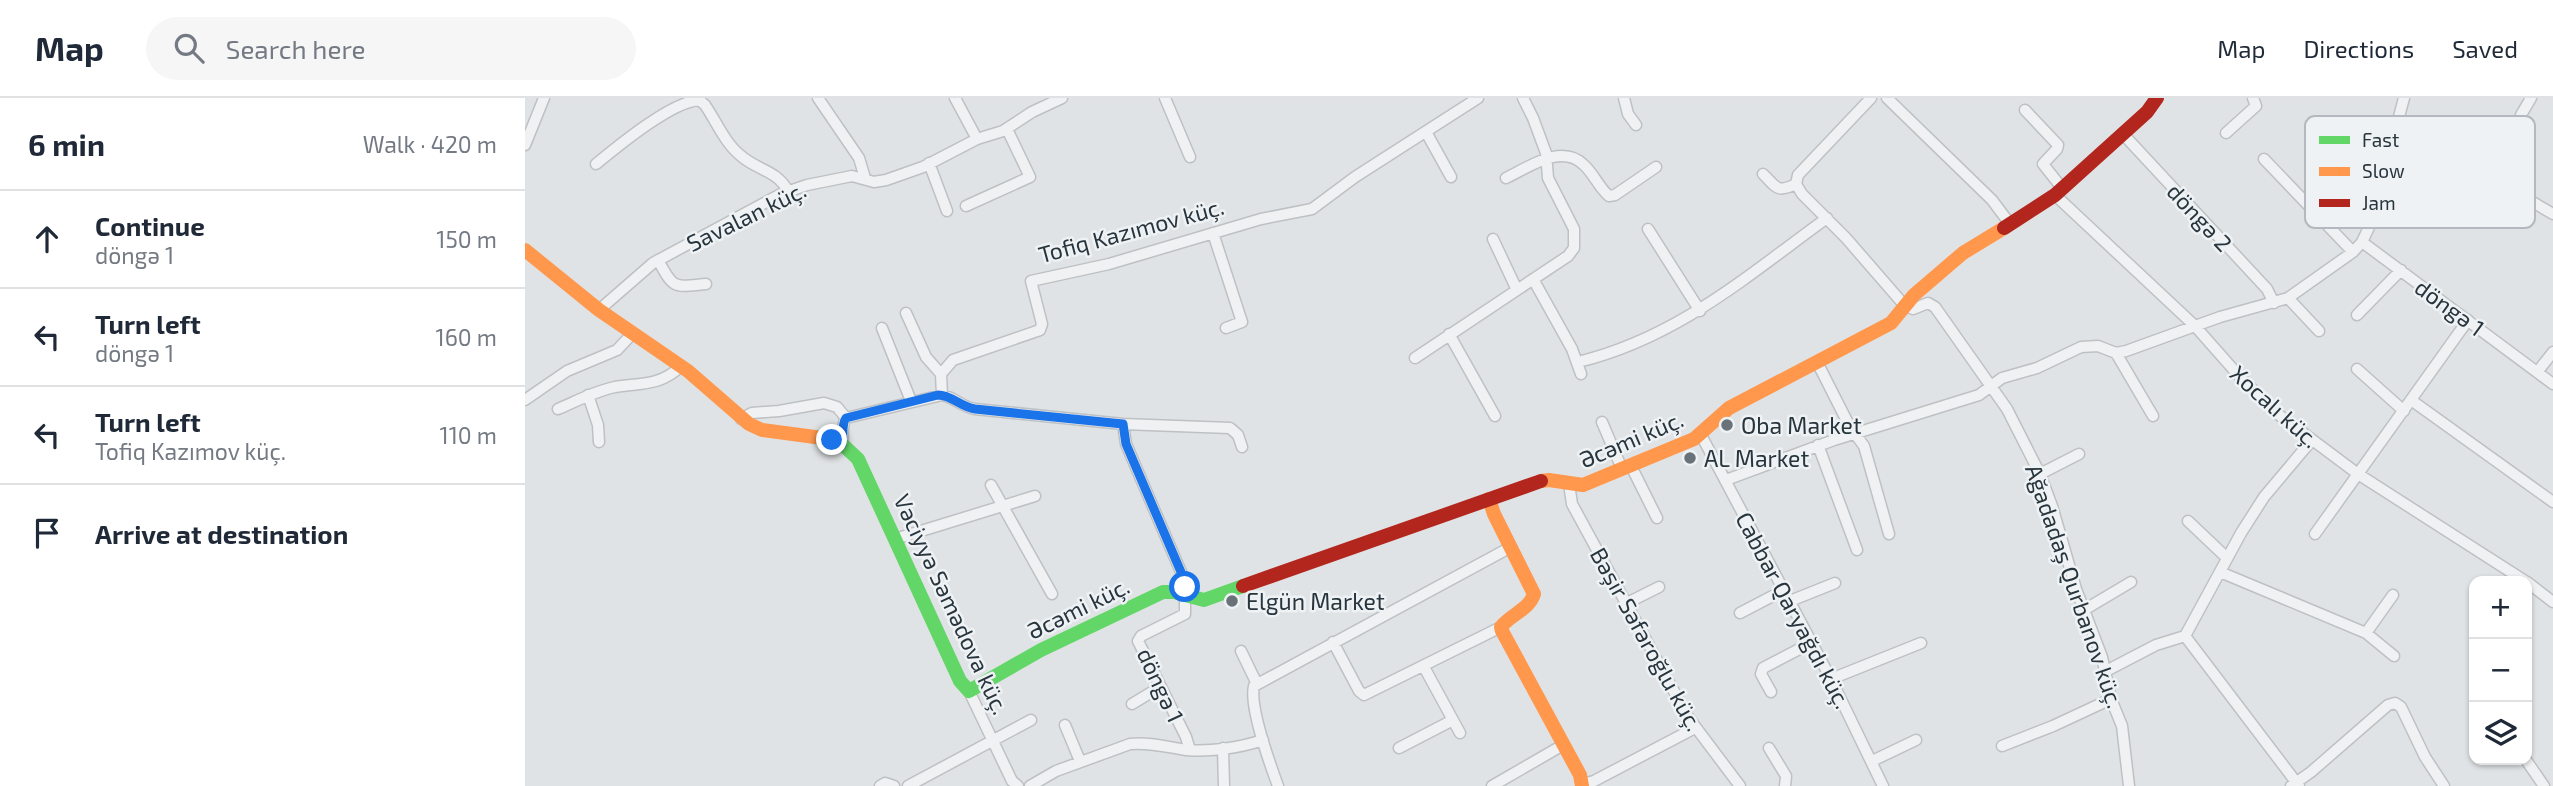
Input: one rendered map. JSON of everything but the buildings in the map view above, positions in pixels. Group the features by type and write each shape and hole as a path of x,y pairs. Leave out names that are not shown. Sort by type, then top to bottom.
{"street":[{"path":"818,98 859,158 865,178"},
{"path":"955,98 977,139"},
{"name":"Savalan küç.","path":"599,310 658,260 788,191 852,176 881,181 929,163 977,139 1007,129 1062,98"},
{"path":"1165,98 1190,157"},
{"name":"Tofiq Kazımov küç.","path":"941,374 953,360 1040,330 1042,324 1031,281 1124,261 1261,219 1312,209 1355,177 1478,98"},
{"path":"1415,358 1568,256 1574,248 1574,229 1548,178 1547,159 1523,98"},
{"path":"1625,98 1627,114 1636,125"},
{"path":"1871,98 1798,175 1796,184 1802,194 1905,306"},
{"path":"1887,98 1992,201 2010,224"},
{"name":"Əcəmi küç.","path":"969,691 1041,650 1157,595 1170,591 1199,600 1220,594 1548,479 1583,485 1701,435 1713,420 1729,408 1891,323 1920,290 1963,253 2058,191 2152,107 2157,98"},
{"path":"2226,133 2256,106 2253,98"},
{"path":"2399,116 2405,98"},
{"path":"2522,115 2531,98"},
{"path":"525,145 541,99"},
{"path":"596,164 646,125 687,103 699,100 705,104 736,152 780,178 788,191"},
{"name":"Xocalı küç.","path":"2025,110 2058,145 2043,164 2058,191 2195,326 2260,398 2311,441 2358,474 2517,576"},
{"path":"966,206 1030,177 1007,129"},
{"path":"1426,132 1451,177"},
{"name":"döngə 2","path":"2123,134 2267,289 2274,303"},
{"path":"1506,178 1556,155 1567,156 1585,165 1609,196 1615,195 1656,167"},
{"path":"2264,159 2305,201"},
{"path":"929,163 947,211"},
{"path":"1763,174 1778,189 1783,190 1796,184"},
{"path":"2535,204 2553,214"},
{"path":"1578,362 1633,345 1700,311 1826,218"},
{"path":"2331,228 2353,251"},
{"path":"2116,353 2220,317 2288,298 2353,251 2362,242 2367,228"},
{"path":"1648,229 1700,311"},
{"path":"1213,233 1243,322 1226,328"},
{"path":"1493,239 1517,290"},
{"name":"döngə 1","path":"2362,242 2553,384"},
{"path":"525,250 599,310 681,366 741,419 762,430 823,438 842,444 843,422 846,418 942,395 965,408 1123,424 1230,428 1238,435 1242,447"},
{"path":"658,260 674,285 706,284"},
{"path":"2357,315 2401,271"},
{"path":"1533,279 1578,362 1581,374"},
{"path":"2288,298 2319,331"},
{"name":"Ağadadaş Qurbanov küç.","path":"1905,306 1913,309 1928,303 1935,307 2007,409 2040,474 2124,733 2129,786"},
{"path":"906,313 926,357 941,374 942,395"},
{"path":"2315,534 2468,320"},
{"path":"882,328 911,401"},
{"path":"525,400 567,371 617,350 632,334"},
{"path":"1450,334 1495,416"},
{"path":"1726,480 1818,445 1971,398 2009,375 2037,368 2081,347 2098,346 2116,353 2153,416"},
{"path":"2538,372 2553,352"},
{"path":"1817,362 1854,434 1864,446 1889,534"},
{"path":"558,409 614,387 646,385 662,380 681,366"},
{"path":"2357,369 2404,411"},
{"path":"588,395 598,425 599,442"},
{"path":"2411,400 2553,502"},
{"path":"741,419 752,413 824,403 837,407 846,418"},
{"path":"1602,422 1657,518"},
{"path":"1123,424 1126,444 1181,572 1186,597"},
{"name":"Cabbar Qaryağdı küç.","path":"1701,435 1831,679 1883,786"},
{"path":"2106,671 2156,645 2185,636 2227,558 2269,489 2311,441"},
{"name":"Vəciyyə Səmədova küç.","path":"842,444 858,459 960,681 969,691 1012,781 1018,786"},
{"path":"1818,445 1857,550"},
{"path":"2040,474 2078,454"},
{"name":"Bəşir Səfəroğlu küç.","path":"1569,484 1572,504 1695,728 1740,786"},
{"path":"991,485 1052,594"},
{"path":"895,539 1035,496"},
{"path":"1333,642 1359,691 1364,695 1501,627 1507,619 1534,599 1532,586 1489,499"},
{"path":"2188,522 2227,558"},
{"path":"1278,786 1263,740 1253,697 1254,686 1511,547"},
{"path":"2220,572 2366,633 2394,656"},
{"path":"2084,610 2131,582"},
{"path":"1790,601 1835,583"},
{"name":"Xocalı küç.","path":"2532,586 2553,602"},
{"path":"1627,603 1659,587"},
{"path":"1740,613 1784,590"},
{"path":"2366,633 2393,595"},
{"name":"döngə 1","path":"1186,597 1185,614 1141,636 1138,641 1190,750"},
{"path":"1501,627 1582,785 1695,728"},
{"path":"2185,636 2296,785 2388,705 2395,703 2401,707 2425,757 2444,786"},
{"path":"1771,692 1761,674 1763,668 1811,643"},
{"path":"1831,679 1921,643"},
{"path":"1241,651 1257,684"},
{"path":"1424,667 1460,733"},
{"path":"1132,704 1160,687"},
{"path":"2002,746 2111,699"},
{"path":"908,786 1031,720"},
{"path":"1399,748 1453,720"},
{"path":"1065,725 1080,761"},
{"path":"1030,786 1080,761 1131,744 1142,743 1190,750 1223,748 1263,740"},
{"path":"1872,761 1916,740"},
{"path":"1492,786 1563,745"},
{"path":"1223,748 1224,786"},
{"path":"1769,748 1786,776 1785,786"},
{"path":"2529,765 2544,786"},
{"path":"880,786 885,783 894,786"}],"traffic: fast":[{"path":"815,437 842,444 858,459 960,681 969,691 1041,650 1163,592 1174,592 1204,600 1243,586"}],"traffic: slow":[{"path":"1541,481 1583,485 1694,439 1729,408 1891,323 1914,295 1963,253 2004,228"},
{"path":"525,250 599,310 688,371 749,424 762,430 815,437"},
{"path":"1489,499 1534,594 1528,604 1501,627 1502,631 1580,775 1582,786"}],"traffic: jam":[{"path":"2004,228 2055,195 2147,112 2157,98"},
{"path":"1243,586 1541,481"}],"place":[{"name":"Oba Market","path":"1727,425"},
{"name":"AL Market","path":"1690,458"},
{"name":"Elgün Market","path":"1232,601"}],"route":[{"path":"832,440 842,444 843,422 846,418 938,395 948,396 965,408 1123,424 1126,444 1185,587"}]}
